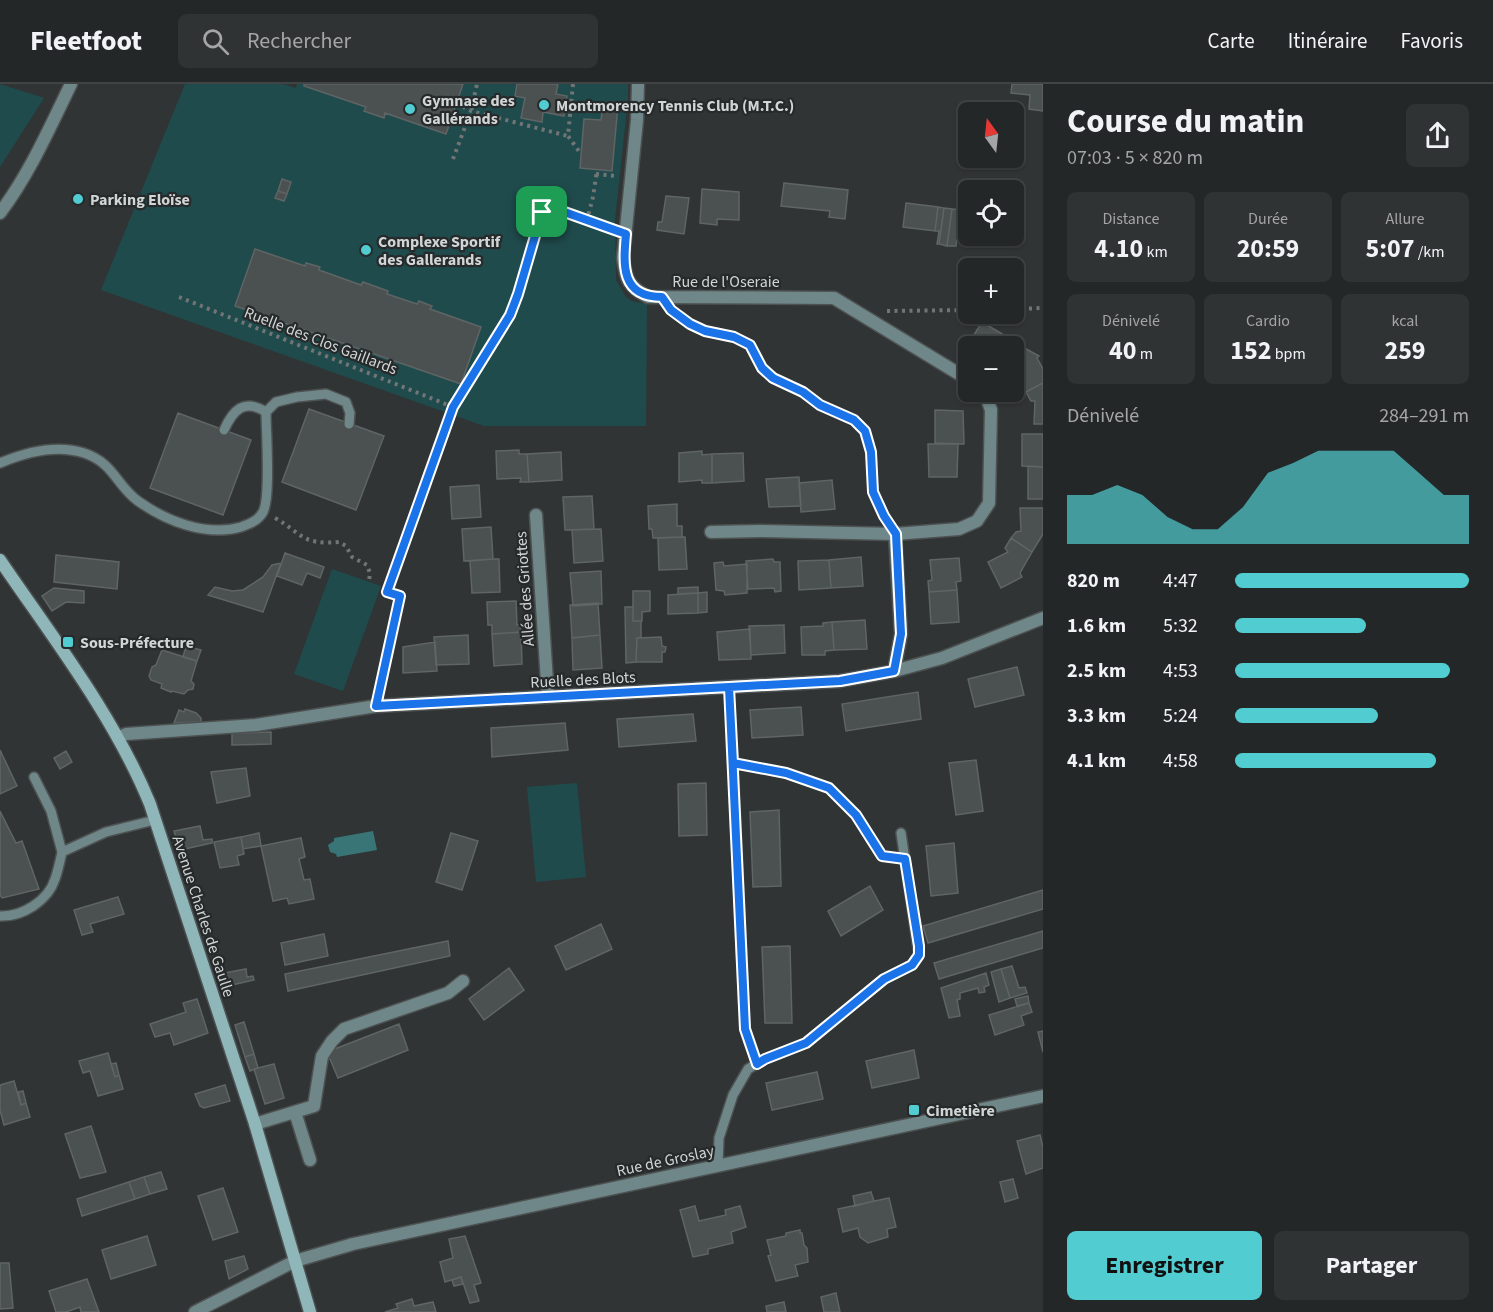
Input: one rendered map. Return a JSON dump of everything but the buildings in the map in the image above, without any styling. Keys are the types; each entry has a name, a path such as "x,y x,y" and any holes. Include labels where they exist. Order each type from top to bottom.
{"main road":[{"name":"Avenue Charles de Gaulle","path":"0,560 66,657 118,738 138,774 255,1125 310,1312"}],"street":[{"path":"0,213 19,188 33,163 71,84"},
{"name":"Rue de l'Oseraie","path":"638,84 637,120 623,258 626,275 633,289 648,297 834,298 958,373"},
{"path":"711,532 896,534 959,529 976,521 989,503 991,410 989,402"},
{"name":"Allée des Griottes","path":"536,515 548,698"},
{"path":"894,671 901,634 896,534"},
{"name":"Ruelle des Blots","path":"118,738 126,734 256,725 376,706 840,681 894,671 942,658 1043,618"},
{"path":"255,1125 314,1106 322,1056 344,1029 448,993 463,981"},
{"name":"Rue de Groslay","path":"195,1312 295,1261 353,1244 1043,1096"},
{"path":"295,1112 310,1160"}],"lane":[{"path":"0,462 39,450 67,448 87,454 107,465 136,500 197,529 228,531 252,524 263,512 267,486 266,412 276,402 326,394 346,402 350,413 349,424"},
{"path":"224,430 232,412 245,406 257,406 266,412"},
{"path":"733,763 745,1029 757,1064"},
{"path":"0,916 13,917 35,906 55,882 62,852 51,811 34,777"},
{"path":"62,852 106,832 155,820"},
{"path":"718,1166 719,1138 733,1095 748,1069 765,1059 806,1043 884,979 912,965 919,955 901,833"}],"path":[{"path":"453,159 471,111 477,84"},
{"path":"568,136 573,84"},
{"path":"456,103 471,111 568,136 581,154"},
{"path":"587,220 597,170"},
{"path":"376,706 400,596 387,592 453,407 510,315 542,212 556,209 626,234"},
{"name":"Ruelle des Clos Gaillards","path":"179,297 453,407"},
{"path":"662,297 671,310 690,324 705,331 734,337 750,345 762,368 773,378 803,392 820,405 854,420 865,431 869,440 873,492 884,516 896,534"},
{"path":"1024,309 1043,308"},
{"path":"856,312 958,309"},
{"path":"263,512 278,519 306,540 324,543 339,542 346,546 352,557 367,565 370,573 369,582"},
{"path":"729,687 733,763 786,773 829,788 856,815 882,856 905,859"}],"shaded area":[{"path":"0,84 44,98 0,167"},
{"name":"Complexe Sportif des Gallerands","path":"185,84 283,84 296,88 297,84 628,84 615,220 616,280 626,297 632,301 647,304 646,426 484,426 101,290"},
{"path":"332,569 381,586 343,691 294,674"},
{"path":"577,783 586,877 536,882 527,787"},
{"path":"373,831 377,850 337,857 336,854 330,852 328,845 334,841 334,838"}],"place":[{"name":"Montmorency Tennis Club (M.T.C.)","path":"544,105"},
{"name":"Gymnase des Gallérands","path":"410,109"},
{"name":"Parking Eloïse","path":"78,199"},
{"name":"Complexe Sportif des Gallerands","path":"366,250"},
{"name":"Sous-Préfecture","path":"68,642"},
{"name":"Cimetière","path":"914,1110"}],"route":[{"path":"542,212 510,315 453,407 387,592 400,596 376,706 729,687 733,763 786,773 829,788 856,815 882,856 905,859 919,946 919,955 912,965 884,979 806,1043 757,1064 745,1029 729,687 840,681 894,671 901,634 896,534 884,516 873,492 869,440 865,431 854,420 820,405 795,387 773,378 762,368 750,345 734,337 705,331 690,324 671,310 662,297 648,297 633,289 626,275 623,258 626,234 556,209 542,212"}]}
